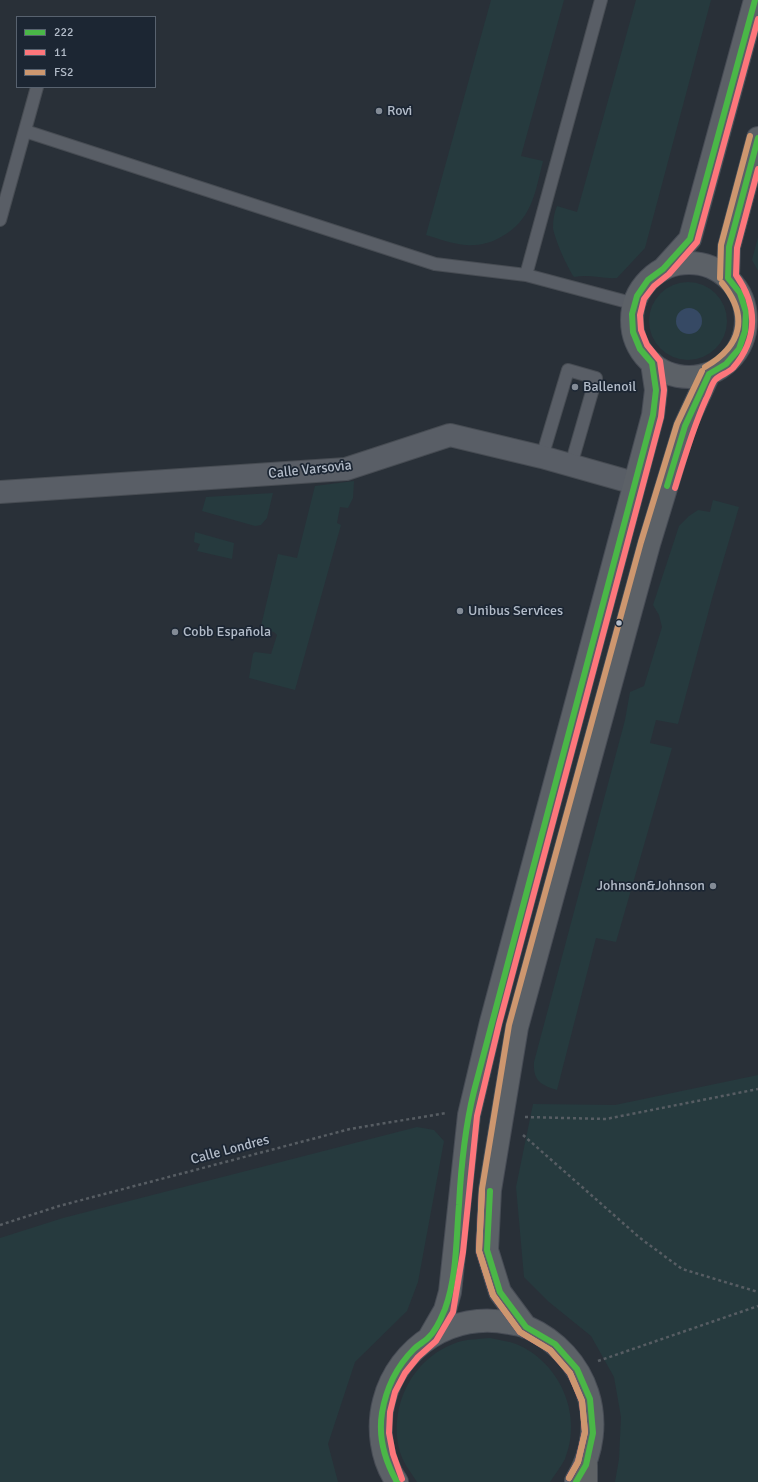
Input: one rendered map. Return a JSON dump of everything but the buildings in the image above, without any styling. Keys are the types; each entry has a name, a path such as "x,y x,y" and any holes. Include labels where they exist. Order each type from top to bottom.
{"main road":[{"path":"663,269 679,264 697,263 714,268 728,278 740,293 746,312 746,331 738,349 726,364 709,374 694,377 679,376 664,372 652,363 640,349 633,332 632,314 638,296 648,280 663,269 690,239 755,0"},
{"path":"728,278 729,247 758,138"},
{"path":"430,1336 445,1310 450,1292 469,1115 493,1014 653,415 656,390 652,363"},
{"path":"526,1327 500,1292 487,1250 490,1190 501,1116 517,1027 649,544 685,426 709,374"},
{"path":"395,1480 385,1456 381,1434 383,1403 387,1389 398,1368 412,1350 430,1336 460,1323 493,1320 526,1327 555,1344 577,1369 590,1400 593,1433 583,1476"}],"street":[{"name":"Calle Varsovia","path":"0,492 346,469 450,435 542,457 634,483"}],"lane":[{"path":"526,275 601,0"},
{"path":"0,220 37,88"},
{"path":"25,131 434,264 526,275 635,304"},
{"path":"542,457 568,370 596,378 571,465"}],"path":[{"path":"501,1116 606,1119 758,1089"},
{"name":"Calle Londres","path":"0,1225 59,1206 350,1129 447,1112 469,1115"},
{"path":"501,1116 640,1238 682,1269 758,1292"},
{"path":"577,1369 758,1306"}],"green space":[{"path":"491,0 564,0 521,156 543,161 531,205 520,222 501,237 484,244 466,245 426,235"},
{"path":"636,0 711,0 645,248 617,278 585,276 574,277 568,267 554,233 554,214 557,206 577,212"},
{"path":"758,237 758,271 752,260"},
{"path":"688,282 703,285 710,289 720,299 724,306 727,321 724,336 720,343 710,353 703,357 688,360 673,357 666,353 656,343 652,336 649,321 652,306 656,299 666,289 673,285"},
{"path":"354,481 353,498 348,508 340,507 337,523 341,525 295,690 249,678 253,654 255,652 271,654 277,635 274,632 264,630 261,626 278,554 297,558 315,486"},
{"path":"273,493 267,518 261,525 255,526 202,511 206,497"},
{"path":"713,500 739,507 713,595 678,724 656,720 650,743 672,748 616,942 596,938 557,1090 542,1084 539,1081 535,1074 534,1062 625,720 630,692 644,686 662,627 659,615 653,605 679,526 689,516 698,510 710,512"},
{"path":"195,532 234,543 232,559 197,551 200,544 194,542"},
{"path":"758,1075 758,1482 615,1482 619,1459 621,1417 614,1377 591,1336 549,1302 524,1277 516,1187 533,1104 615,1105"},
{"path":"417,1127 434,1130 444,1141 418,1282 407,1311 355,1362 328,1444 338,1482 0,1482 0,1238 63,1218"},
{"path":"490,1338 516,1344 531,1352 545,1363 556,1377 564,1392 569,1408 571,1425 570,1442 562,1465 550,1482 417,1482 402,1458 397,1437 397,1419 401,1402 408,1385 417,1370 430,1358 445,1348 462,1341"}],"water":[{"path":"689,308 698,312 702,321 698,330 689,334 680,330 676,321 680,312"}],"transit line":[{"name":"222","path":"397,1482 386,1458 382,1440 381,1422 386,1395 393,1378 402,1363 414,1349 431,1335 438,1325 449,1296 454,1271 464,1147 474,1091 653,415 656,390 652,363 640,349 633,332 632,314 637,296 648,280 663,269 690,239 755,0"},
{"name":"11","path":"402,1479 393,1454 389,1433 390,1412 395,1392 405,1373 418,1357 436,1341 453,1312 463,1252 477,1116 499,1024 661,417 664,390 660,361 647,345 641,330 640,315 644,299 654,286 669,274 697,242 758,19"},
{"name":"FS2","path":"720,278 721,245 750,136"},
{"name":"222","path":"667,486 685,426 709,374 726,364 739,349 745,331 746,312 740,293 728,278 729,247 758,138"},
{"name":"11","path":"675,488 685,454 712,384 717,378 733,368 747,346 751,334 751,310 743,287 736,275 737,248 758,169"},
{"name":"FS2","path":"705,367 727,350 734,340 738,330 736,307 731,295 722,283"},
{"name":"FS2","path":"569,1478 578,1462 585,1432 582,1401 570,1373 550,1350 520,1332 493,1295 479,1251 482,1189 509,1025 641,542 677,424 702,371"},
{"name":"11","path":"482,1191 479,1251 493,1295 520,1332 550,1350 570,1373 582,1401 585,1432 578,1462 569,1478"},
{"name":"222","path":"490,1191 487,1250 500,1292 526,1327 555,1344 577,1369 590,1399 593,1433 586,1465 576,1482"}],"place":[{"name":"Rovi","path":"379,111"},
{"name":"Ballenoil","path":"575,387"},
{"name":"Unibus Services","path":"460,611"},
{"name":"Cobb Española","path":"175,632"},
{"name":"Johnson&Johnson","path":"713,886"}]}
